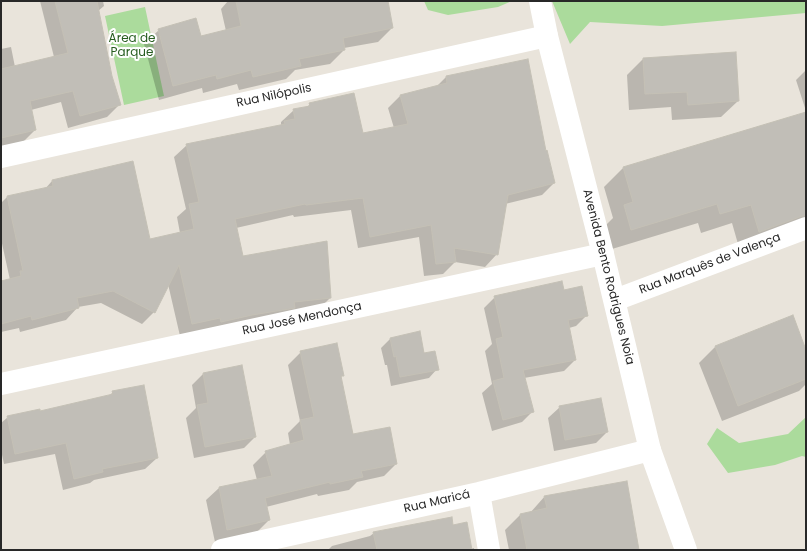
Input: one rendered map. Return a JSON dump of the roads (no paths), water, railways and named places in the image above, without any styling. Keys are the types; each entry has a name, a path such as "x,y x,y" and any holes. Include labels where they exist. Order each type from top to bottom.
{"street":[{"name":"Avenida Bento Rodrigues Noia","path":"540,1 547,36 603,254 650,450 686,550"},
{"name":"Rua Nilópolis","path":"1,157 547,36"},
{"name":"Rua Marquês de Valença","path":"614,300 806,228"},
{"name":"Rua José Mendonça","path":"1,384 603,254"},
{"name":"Rua Maricá","path":"222,550 479,493 650,450"},
{"path":"479,493 489,550"}],"park label":[{"name":"Área de Parque","path":"132,46"}]}
